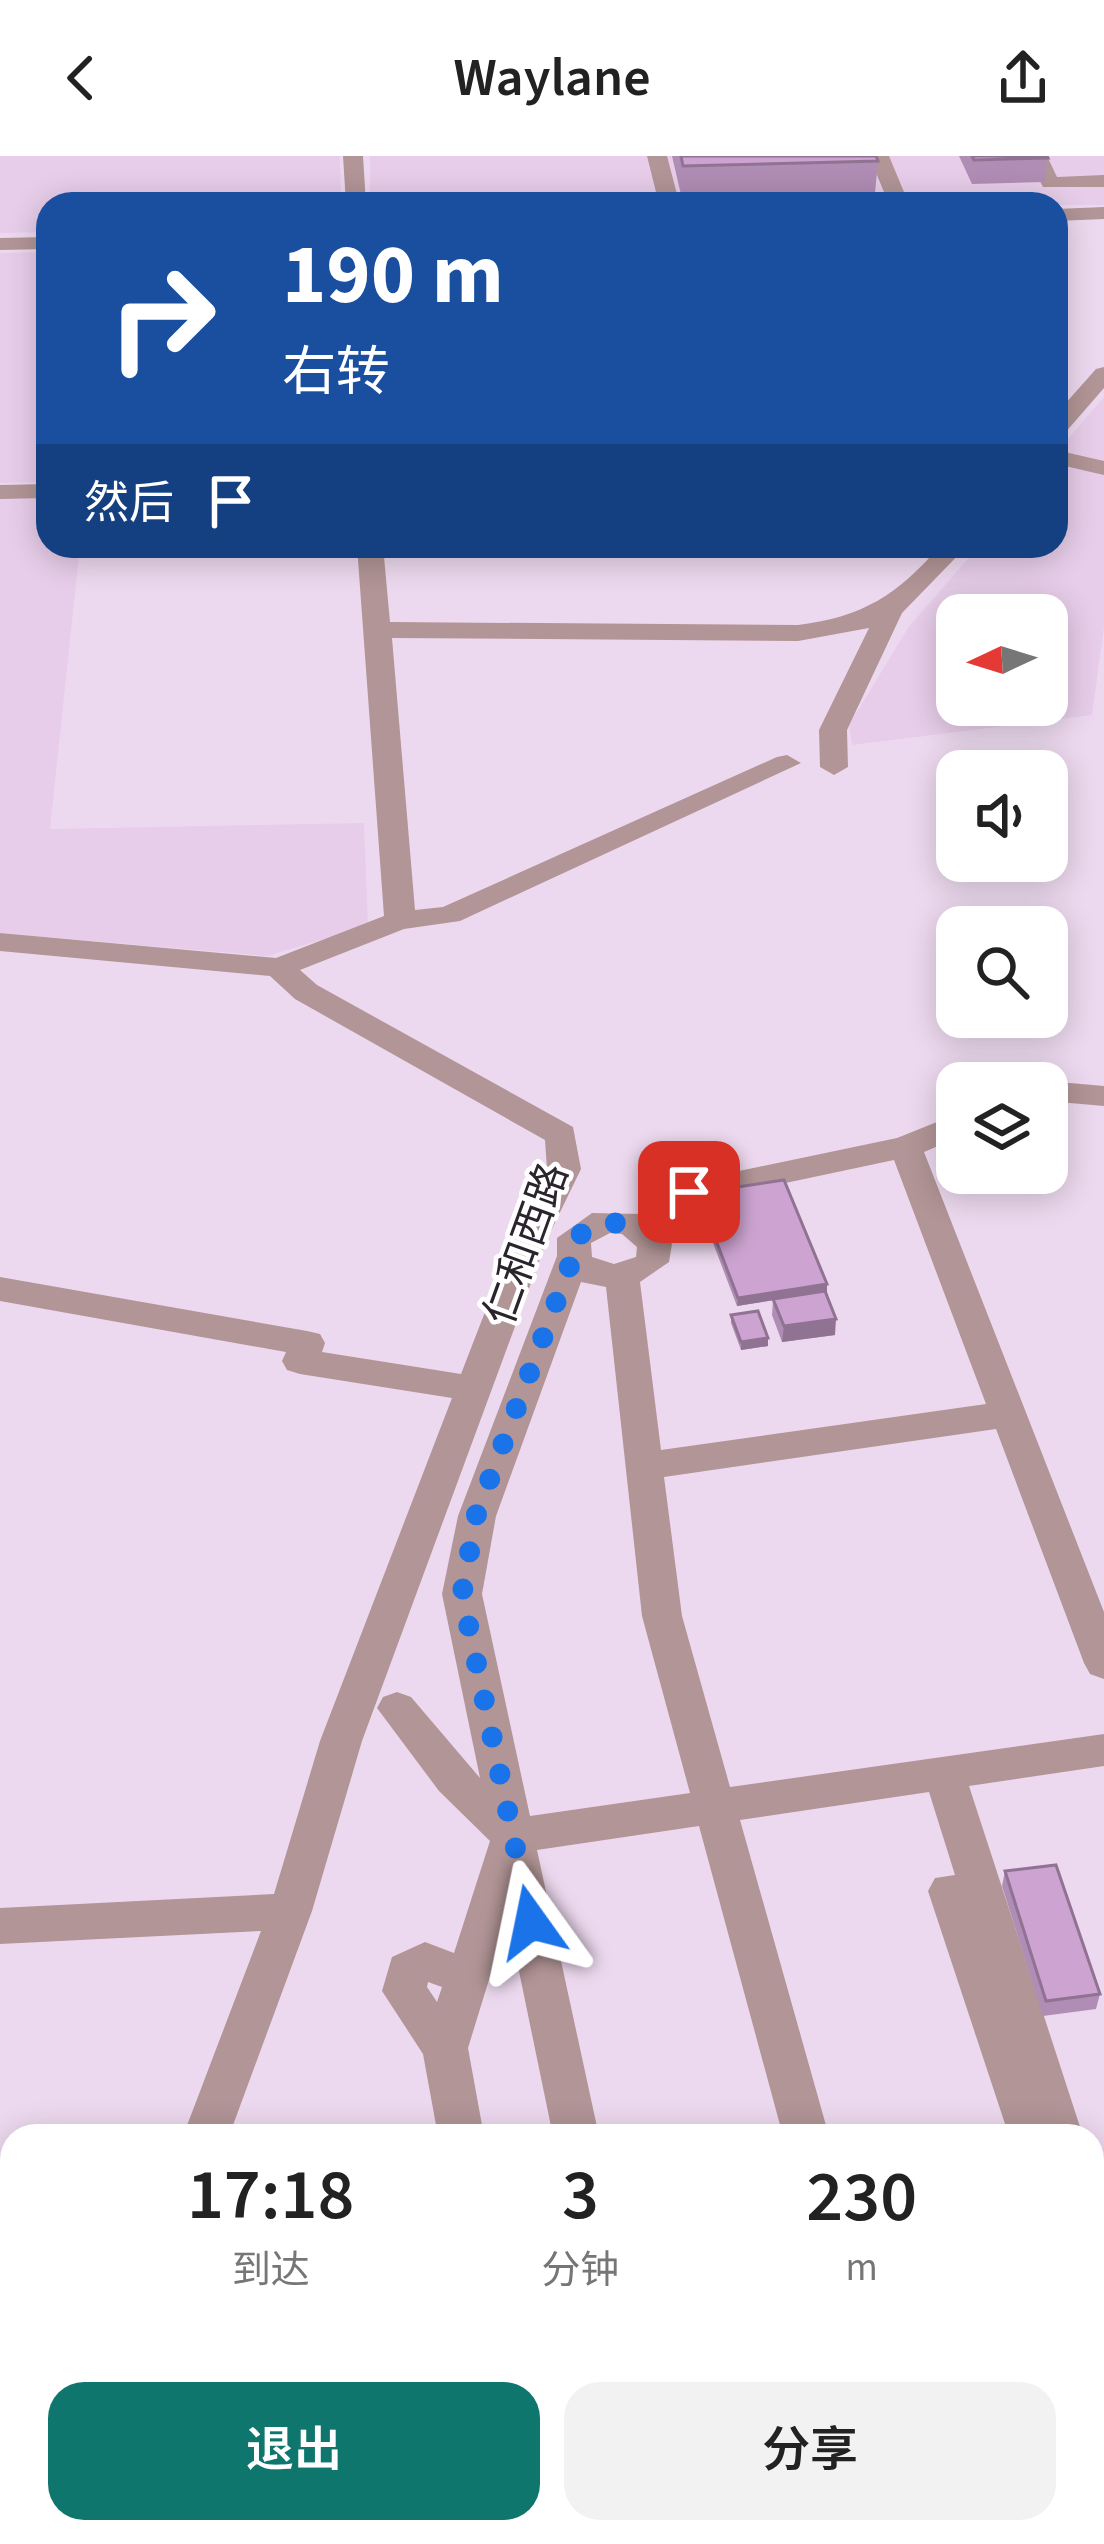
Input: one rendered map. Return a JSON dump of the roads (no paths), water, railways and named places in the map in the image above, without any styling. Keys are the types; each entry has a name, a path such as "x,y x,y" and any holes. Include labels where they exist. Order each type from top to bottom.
{"street":[{"path":"353,156 355,192"},
{"path":"657,156 667,192"},
{"path":"879,156 893,192"},
{"path":"1037,156 1050,183 1104,181"},
{"path":"1068,214 1104,213"},
{"path":"0,244 36,243"},
{"path":"1068,415 1104,374"},
{"path":"1068,460 1104,468"},
{"path":"0,492 36,490"},
{"path":"371,558 402,902 398,921"},
{"path":"833,767 833,730 889,613 942,558"},
{"path":"376,630 798,633 857,627 889,613"},
{"path":"0,942 279,968 398,921 449,915 787,763"},
{"name":"仁和西路","path":"210,2124 290,1911 341,1741 531,1237 564,1169 561,1135 306,992 279,968"},
{"path":"1068,1093 1104,1096"},
{"path":"643,1228 689,1192 906,1147 936,1133"},
{"path":"906,1147 1104,1663"},
{"path":"573,1257 586,1271 622,1277 652,1262 655,1244 643,1228 618,1221 591,1225 574,1238 573,1257 476,1516 462,1594 573,2124"},
{"path":"622,1277 662,1616 803,2124"},
{"path":"0,1289 307,1343 300,1361 476,1388"},
{"path":"644,1466 1008,1414"},
{"path":"397,1708 454,1779 513,1836"},
{"path":"513,1836 1104,1750"},
{"path":"944,1773 1056,2124"},
{"path":"445,2048 513,1836"},
{"path":"950,1891 1028,2124"},
{"path":"0,1926 290,1911"},
{"path":"459,2124 445,2048 404,1991 407,1970 425,1961 467,1978"}]}
